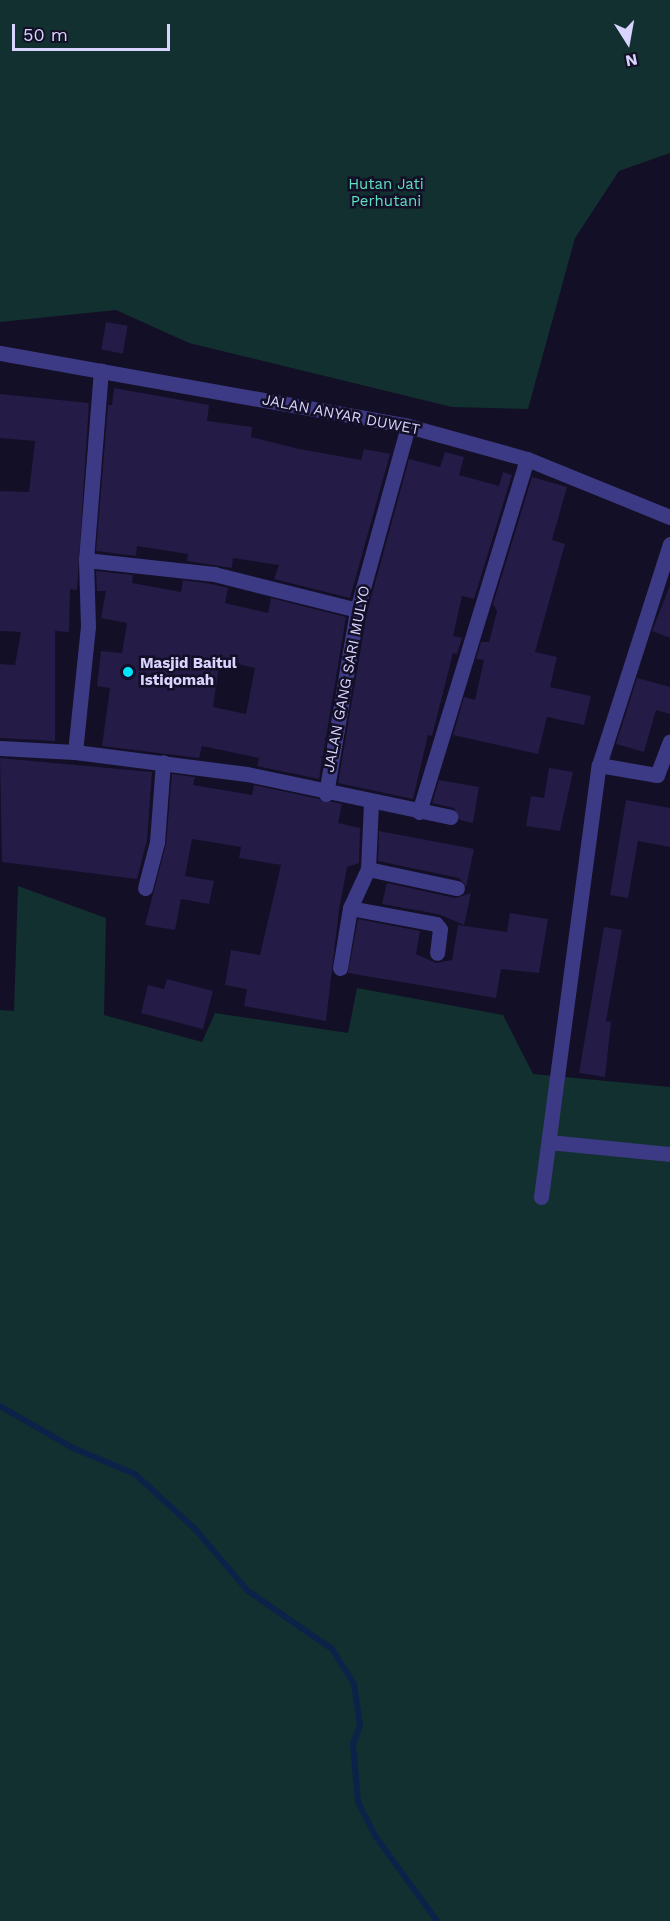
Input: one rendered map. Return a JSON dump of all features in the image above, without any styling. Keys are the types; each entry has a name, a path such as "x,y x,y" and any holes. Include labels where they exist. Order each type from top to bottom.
{"street":[{"name":"JALAN ANYAR DUWET","path":"0,353 408,426 527,459 670,517"},
{"path":"75,752 88,627 86,560 101,371"},
{"name":"JALAN GANG SARI MULYO","path":"326,794 357,610 408,426"},
{"path":"419,812 527,459"},
{"path":"541,1197 599,765 670,544"},
{"path":"86,560 214,574 357,610"},
{"path":"599,765 664,776 670,741"},
{"path":"0,748 75,752 248,774 326,794 451,817"},
{"path":"145,888 157,842 163,762"},
{"path":"340,968 350,908 368,869 371,803"},
{"path":"368,869 457,888"},
{"path":"350,908 436,924 440,929 437,953"},
{"path":"549,1142 670,1154"}],"green space":[{"name":"Hutan Jati Perhutani","path":"0,0 670,0 670,153 619,171 575,238 528,409 452,407 189,343 116,310 0,322"},
{"path":"18,886 106,918 104,1015 202,1042 215,1013 348,1033 357,988 503,1015 533,1074 670,1087 670,1921 0,1921 0,1010 14,1011"}],"building":[{"path":"106,322 128,326 123,353 101,350"},
{"path":"114,388 209,405 207,421 252,427 251,437 299,449 361,460 364,449 390,454 350,598 274,579 279,565 233,558 232,568 187,561 188,554 137,546 136,556 96,551 108,405 112,405"},
{"path":"0,394 89,403 77,590 70,589 69,632 55,631 55,741 0,738 0,664 15,665 21,632 0,631 0,491 29,492 35,441 0,438"},
{"path":"445,452 464,457 459,475 499,486 503,472 512,475 474,599 462,596 453,636 462,638 457,654 453,653 432,736 428,735 413,799 338,783 367,612 409,459 440,467"},
{"path":"532,477 567,487 552,540 565,544 535,652 557,657 550,687 591,696 584,725 547,717 538,754 453,735 464,697 475,700 484,660 476,659 481,642 489,642 497,611 493,604"},
{"path":"96,571 133,575 132,583 181,592 183,580 212,584 228,588 225,603 268,613 271,598 346,617 319,779 257,766 259,758 202,746 199,758 102,746 110,688 97,686 101,651 122,653 127,623 101,618 106,591 97,591","holes":["220,660 255,668 246,714 213,707"]},
{"path":"670,585 670,638 652,631"},
{"path":"637,678 670,687 670,714 656,710 644,752 616,744"},
{"path":"0,758 152,772 147,840 137,879 2,862"},
{"path":"549,768 573,772 560,831 526,826 531,796 544,798"},
{"path":"172,774 195,777 193,785 252,795 254,785 342,804 338,823 360,828 359,863 347,867 339,910 326,1021 244,1006 247,989 225,985 231,950 260,955 281,865 239,858 241,847 192,839 185,876 214,881 209,904 181,899 175,930 145,925 166,844"},
{"path":"439,780 479,787 473,823 460,820 454,808 432,803"},
{"path":"626,800 670,808 670,847 638,841 628,898 610,895"},
{"path":"379,831 474,849 466,887 459,878 378,861"},
{"path":"387,883 455,898 471,893 464,925 438,914 382,904"},
{"path":"510,913 548,919 539,973 501,969 496,998 348,973 358,919 420,931 416,954 436,963 452,960 458,925 507,932"},
{"path":"604,927 622,930 606,1021 611,1022 605,1077 579,1073"},
{"path":"167,979 213,991 203,1029 141,1013 148,985 164,989"}],"waterway":[{"path":"0,1406 73,1448 135,1474 195,1529 248,1591 332,1649 354,1684 360,1725 353,1744 358,1802 376,1837 437,1921"}],"place":[{"name":"Masjid Baitul Istiqomah","path":"128,672"}]}
